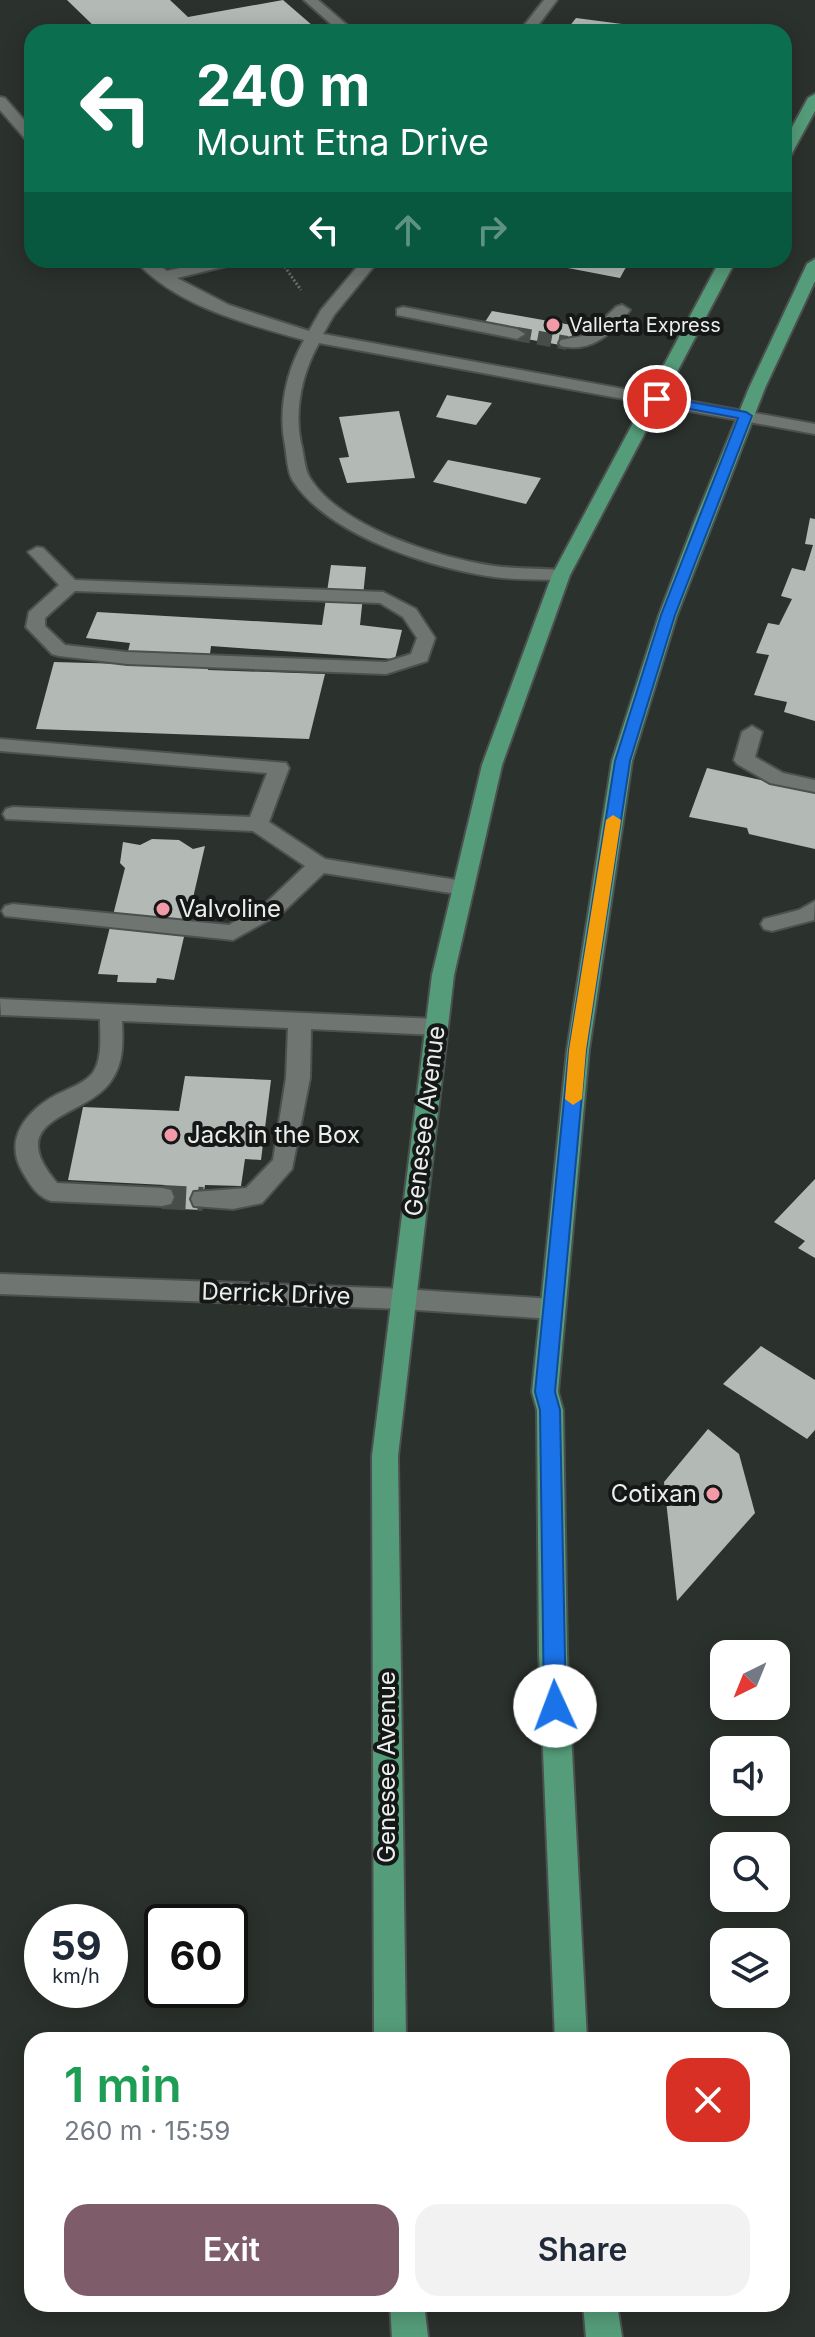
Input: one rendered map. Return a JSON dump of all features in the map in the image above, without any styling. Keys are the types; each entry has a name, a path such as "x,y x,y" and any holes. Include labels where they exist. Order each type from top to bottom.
{"main road":[{"path":"792,132 815,98"},
{"path":"571,2032 553,1654 550,1410 545,1392 578,1050 622,761 668,615 746,416 815,264"},
{"name":"Genesee Avenue","path":"390,2032 385,1456 443,975 492,765 561,575 724,268"},
{"path":"408,2312 410,2337"},
{"path":"601,2312 604,2337"}],"street":[{"path":"310,0 338,24"},
{"path":"532,24 551,0"},
{"path":"0,101 24,129"},
{"path":"14,117 24,115"},
{"path":"152,268 162,277 233,315 313,337 815,429"},
{"path":"162,277 200,268"},
{"path":"364,268 327,313 301,360 288,419 300,478 331,512 404,547 493,571 561,575"},
{"path":"567,343 580,344 601,336 622,310"},
{"path":"403,312 517,334"},
{"path":"37,552 70,585 383,598 405,607 416,617 426,638 420,657 386,668 127,658 59,650 35,627 36,616 70,585"},
{"path":"752,732 744,760 777,778 815,786"},
{"path":"0,745 279,768 258,824"},
{"path":"13,814 258,824 319,865 463,888"},
{"path":"13,911 233,933 275,907 319,865"},
{"path":"772,924 806,915 815,908"},
{"path":"1,1007 436,1027"},
{"path":"111,1012 110,1056 99,1082 33,1124 24,1141 26,1156 36,1177 51,1192 162,1197"},
{"path":"203,1199 233,1200 253,1196 284,1163 298,1078 300,1021"},
{"name":"Derrick Drive","path":"0,1284 403,1299 552,1309"}],"path":[{"path":"286,268 301,290 294,295"}],"building":[{"path":"67,0 170,0 188,17 283,0 311,24 92,24"},
{"path":"576,18 622,24 571,24"},
{"path":"568,268 626,268 620,278"},
{"path":"492,311 577,326 566,346 515,337 520,328 485,322"},
{"path":"447,395 492,403 476,425 436,417"},
{"path":"399,411 415,478 347,483 339,458 349,457 339,417"},
{"path":"448,460 541,478 526,504 433,482"},
{"path":"810,518 815,519 815,721 784,712 787,702 754,695 769,655 756,653 768,623 779,625 792,599 781,596 792,568 805,571 813,545 805,544"},
{"path":"331,565 366,567 360,625 402,630 395,659 211,646 208,670 325,674 309,739 36,729 54,662 125,664 130,643 86,638 97,612 322,625"},
{"path":"707,768 815,792 815,849 749,834 747,828 689,817"},
{"path":"152,839 179,840 193,849 205,846 174,980 157,978 156,983 117,982 118,975 98,974 125,868 120,863 123,842 140,845"},
{"name":"Jack in the Box","path":"185,1076 271,1080 261,1160 245,1159 241,1186 205,1185 201,1210 161,1208 165,1185 68,1180 83,1107 179,1111"},
{"path":"815,1179 815,1258 798,1248 805,1241 774,1222"},
{"path":"761,1346 815,1380 815,1430 807,1439 723,1384"},
{"path":"708,1429 739,1454 755,1513 677,1601 664,1482"}],"tunnel":[{"path":"517,334 567,343"},
{"path":"162,1197 203,1199"}],"slow traffic":[{"path":"573,1099 613,820"}],"place":[{"name":"Vallerta Express","path":"553,325"},
{"name":"Valvoline","path":"163,909"},
{"name":"Jack in the Box","path":"171,1135"},
{"name":"Cotixan","path":"713,1494"}],"route":[{"path":"555,1706 550,1410 545,1392 578,1050 622,761 668,615 746,416 657,399"}]}
